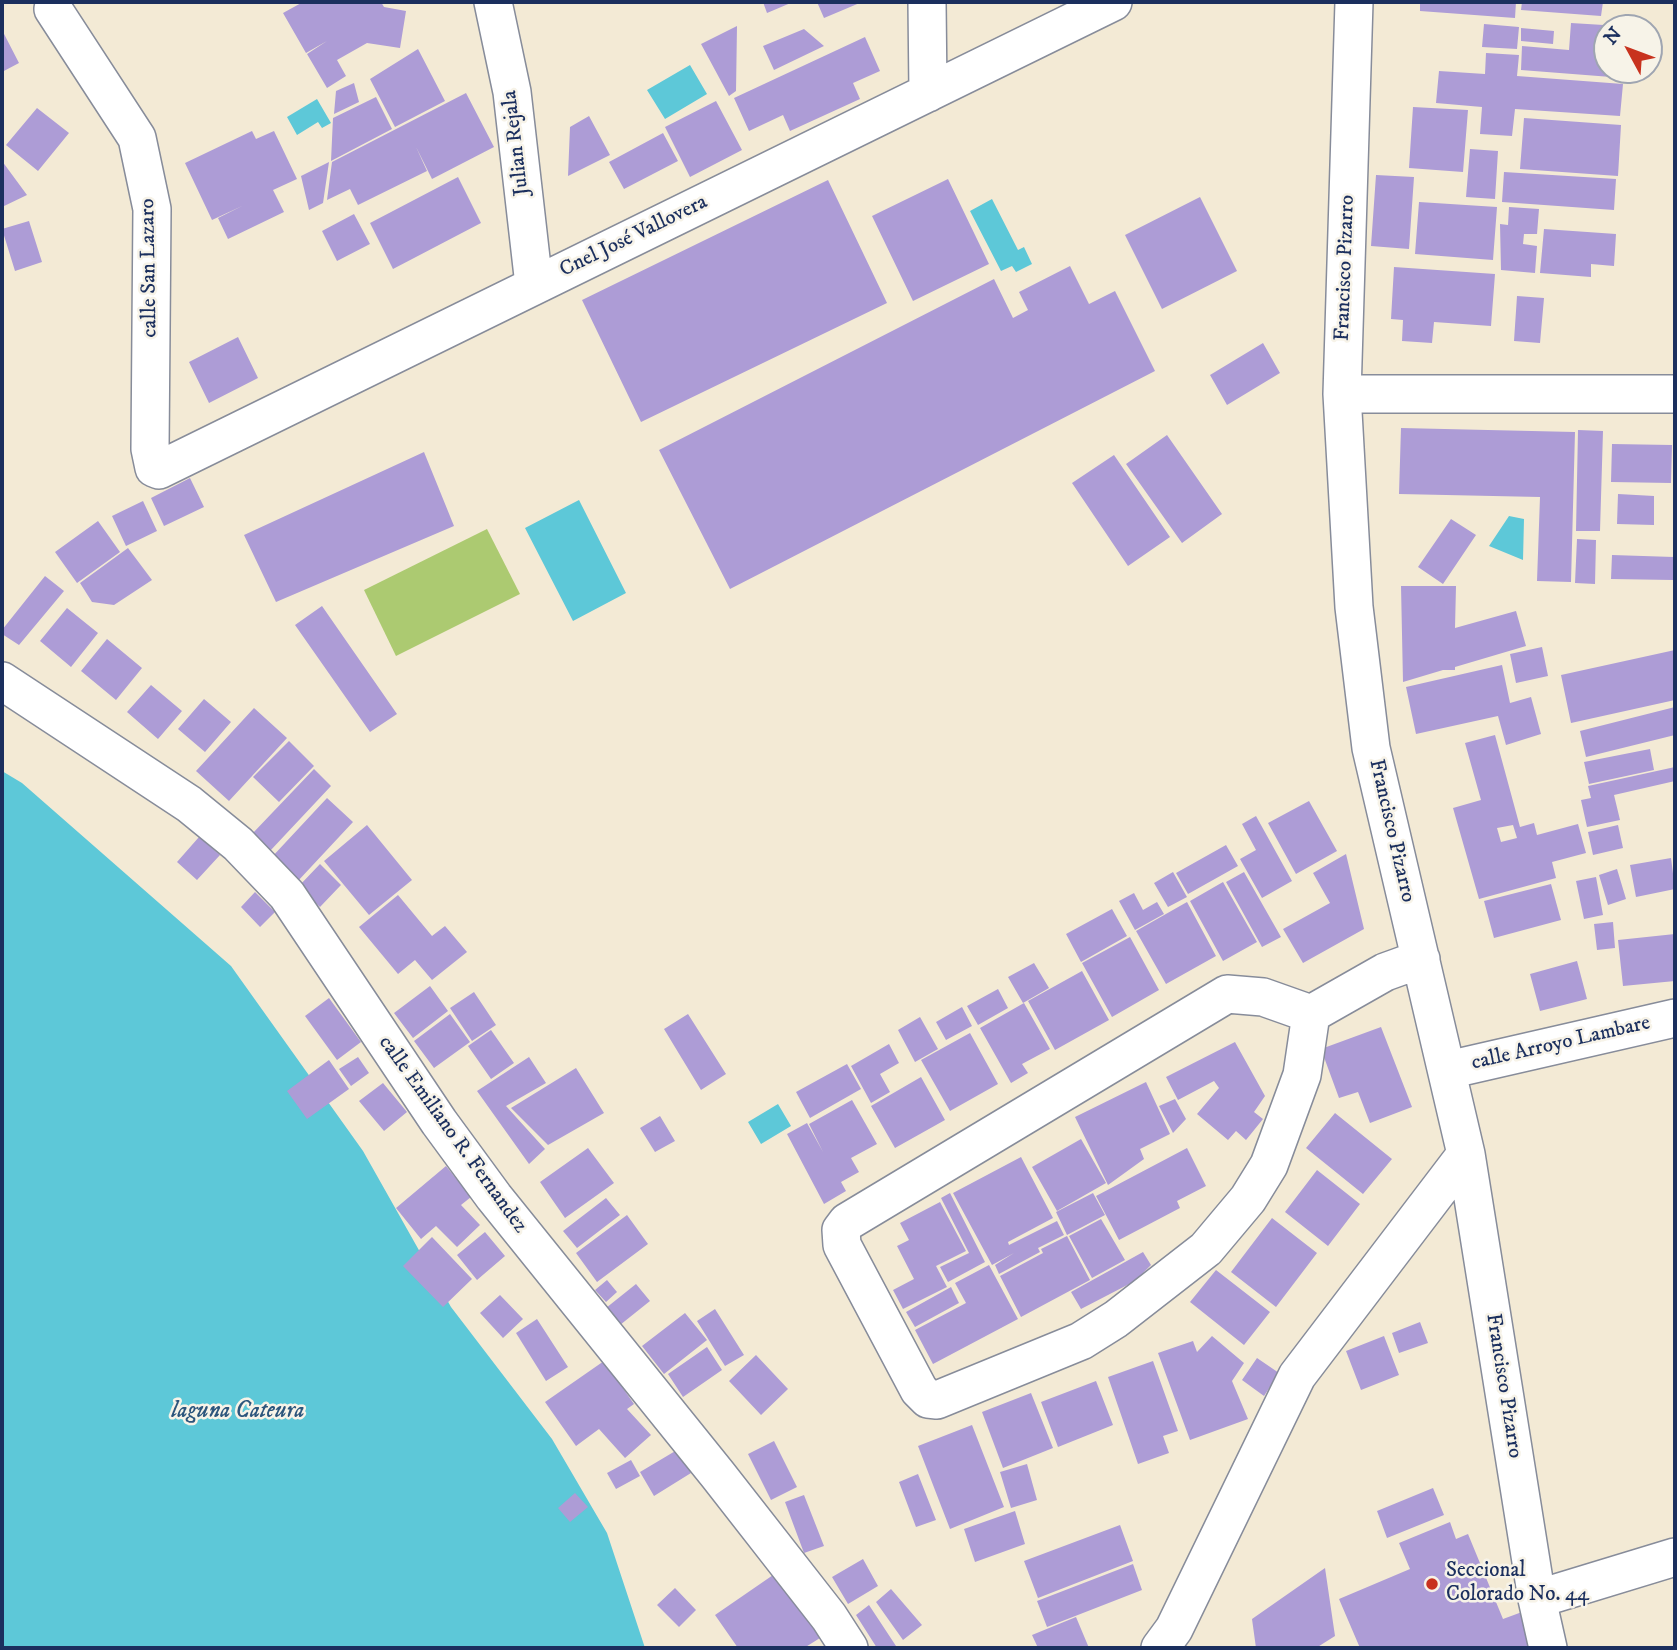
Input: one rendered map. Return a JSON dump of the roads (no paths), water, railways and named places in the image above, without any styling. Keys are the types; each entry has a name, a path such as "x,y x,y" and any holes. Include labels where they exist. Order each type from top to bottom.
{"street":[{"name":"Julian Rejala","path":"494,2 512,92 534,285"},
{"path":"927,2 928,93"},
{"name":"Cnel José Vallovera","path":"154,468 159,470 1113,2"},
{"name":"Francisco Pizarro","path":"1354,2 1342,394 1354,607 1371,748 1466,1154 1536,1599 1548,1648"},
{"name":"calle San Lazaro","path":"54,9 137,138 145,171 152,208 150,449 154,468"},
{"path":"1342,394 1675,394"},
{"name":"calle Emiliano R. Fernandez","path":"2,681 189,804 238,844 287,895 439,1122 494,1197 727,1486 829,1617 849,1648"},
{"path":"1311,1014 1302,1075 1269,1165 1248,1199 1206,1249 1116,1319 1081,1341 937,1400 928,1399 919,1390 842,1245 841,1230 847,1222 1227,994 1263,997 1311,1014 1385,972 1421,959"},
{"name":"calle Arroyo Lambare","path":"1448,1070 1675,1018"},
{"path":"1160,1648 1174,1629 1297,1376 1466,1154"},
{"path":"1536,1599 1675,1557"}],"water":[{"path":"690,65 707,94 665,119 647,90"},
{"path":"317,99 331,123 322,128 318,122 297,135 287,117"},
{"path":"992,199 1018,250 1024,247 1032,264 1016,272 1012,266 1001,271 970,211"},
{"path":"579,500 626,593 573,621 525,528"},
{"path":"1509,516 1524,519 1523,560 1489,546"},
{"name":"laguna Cateura","path":"2,771 22,783 231,966 363,1151 451,1307 552,1439 607,1533 645,1648 2,1648"},
{"path":"778,1104 791,1126 761,1144 748,1122"}],"place":[{"name":"Seccional Colorado No. 44","path":"1432,1584"}]}
